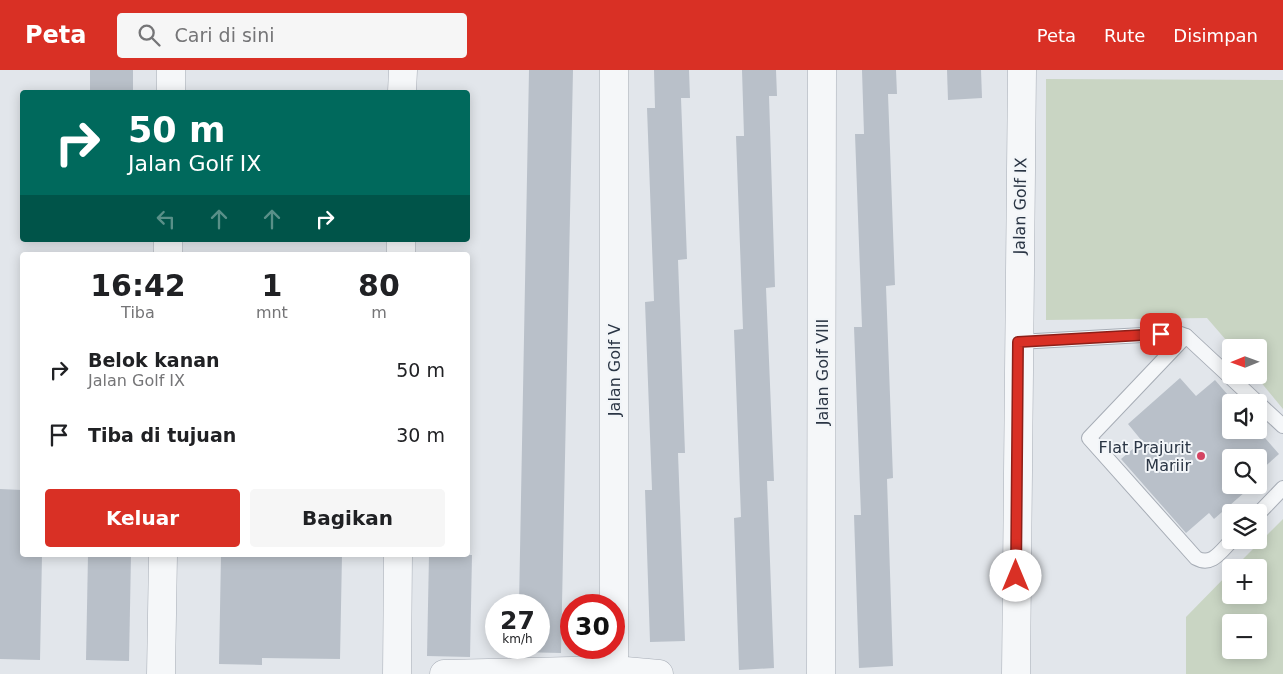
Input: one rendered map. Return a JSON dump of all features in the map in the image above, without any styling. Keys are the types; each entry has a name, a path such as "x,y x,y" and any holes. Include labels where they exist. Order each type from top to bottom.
{"street":[{"path":"171,90 172,70"},
{"path":"402,90 403,70"},
{"name":"Jalan Golf V","path":"614,70 614,670"},
{"name":"Jalan Golf VIII","path":"821,674 822,70"},
{"name":"Jalan Golf IX","path":"1016,674 1022,70"},
{"path":"161,674 163,557"},
{"path":"397,674 398,557"},
{"path":"444,674 614,670 659,674"}],"lane":[{"path":"1018,342 1178,333 1186,336 1248,394"},
{"path":"1186,336 1089,438 1196,558 1202,562 1211,561 1223,549"},
{"path":"1267,411 1283,426"},
{"path":"1267,505 1283,488"}],"green space":[{"path":"1046,79 1283,80 1283,409 1262,384 1268,384 1268,339 1225,339 1207,318 1046,320"},
{"path":"1283,519 1283,674 1186,674 1186,617 1222,580 1222,604 1267,604 1267,559 1243,559 1253,549 1267,549 1267,535"}],"building":[{"path":"90,70 133,70 133,90 90,90"},
{"path":"529,70 573,70 560,653 550,653 550,594 519,594"},
{"path":"654,70 689,70 690,98 681,98 687,259 678,260 685,453 678,453 685,641 650,642 645,490 652,490 645,302 654,301 647,108 655,108"},
{"path":"742,70 776,70 777,96 769,96 775,287 766,288 774,481 767,481 774,668 739,670 734,518 741,517 734,330 743,329 736,136 744,136"},
{"path":"862,70 896,70 897,94 888,94 895,285 886,286 893,478 887,479 893,666 859,668 854,515 861,515 854,327 862,327 855,134 864,134"},
{"path":"947,70 981,70 982,98 948,100"},
{"name":"Flat Prajurit Mariir","path":"1180,378 1196,396 1215,380 1227,394 1222,394 1222,439 1266,439 1279,454 1267,465 1267,449 1222,449 1222,494 1243,494 1231,504 1222,504 1222,512 1214,519 1209,513 1186,533 1121,459 1142,441 1128,424"},
{"path":"0,489 20,490 20,557 42,557 40,660 0,659"},
{"path":"472,555 470,657 427,656 429,557 470,557"},
{"path":"88,557 131,557 129,661 86,660"},
{"path":"221,557 342,557 340,659 262,658 262,665 219,664"}],"place":[{"name":"Flat Prajurit Mariir","path":"1201,456"}],"route":[{"path":"1016,576 1018,342 1161,334"}]}
